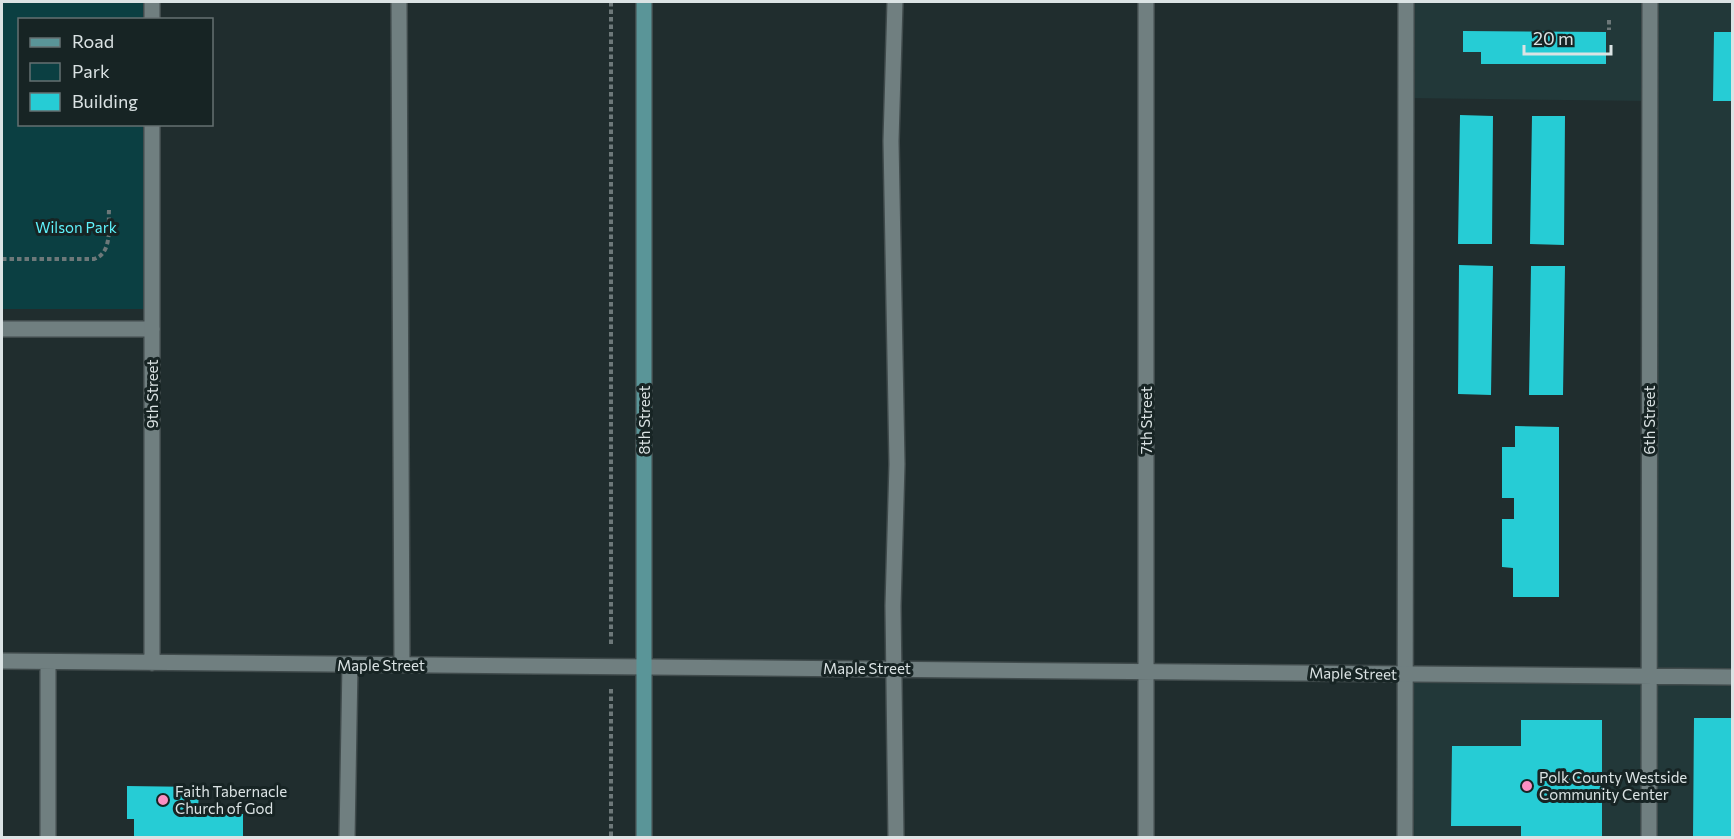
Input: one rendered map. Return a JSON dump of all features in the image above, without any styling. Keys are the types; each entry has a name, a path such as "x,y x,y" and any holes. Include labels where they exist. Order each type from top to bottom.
{"street":[{"path":"152,2 152,18"},
{"path":"399,2 402,665"},
{"name":"8th Street","path":"644,2 644,837"},
{"path":"895,2 891,141 897,464 893,606 896,668 896,837"},
{"name":"7th Street","path":"1146,2 1146,837"},
{"path":"1405,837 1406,2"},
{"name":"6th Street","path":"1649,837 1650,2"},
{"name":"9th Street","path":"152,126 152,663"},
{"path":"2,329 152,329"},
{"name":"Maple Street","path":"2,661 1732,677"},
{"path":"48,662 48,837"},
{"path":"347,837 350,664"}],"path":[{"path":"611,2 611,646"},
{"path":"1609,20 1609,30"},
{"path":"2,259 94,259 101,257 107,246 109,210"},
{"path":"611,688 611,837"}],"shaded area":[{"path":"1406,2 1732,2 1732,837 1405,838 1405,673 1648,676 1649,101 1407,98"}],"green space":[{"name":"Wilson Park","path":"2,2 152,2 152,18 18,18 18,126 152,126 152,309 2,309"}],"building":[{"path":"1463,31 1606,32 1606,64 1481,64 1481,52 1463,52"},
{"path":"1714,32 1732,32 1732,101 1713,101"},
{"path":"1460,115 1493,116 1492,244 1458,244"},
{"path":"1532,116 1565,116 1564,245 1530,244"},
{"path":"1459,265 1493,266 1491,395 1458,394"},
{"path":"1531,266 1565,266 1563,395 1529,395"},
{"path":"1515,426 1559,427 1559,597 1513,597 1513,568 1502,567 1502,519 1514,519 1514,498 1502,498 1502,447 1515,447"},
{"path":"1694,718 1732,718 1732,838 1693,838"},
{"name":"Polk County Westside Community Center","path":"1521,720 1602,720 1602,838 1521,838 1521,826 1451,826 1452,746 1521,746"},
{"name":"Faith Tabernacle Church of God","path":"127,786 199,787 198,813 243,814 243,838 134,838 134,819 127,819"}],"place":[{"name":"Polk County Westside Community Center","path":"1527,786"},
{"name":"Faith Tabernacle Church of God","path":"163,800"}]}
